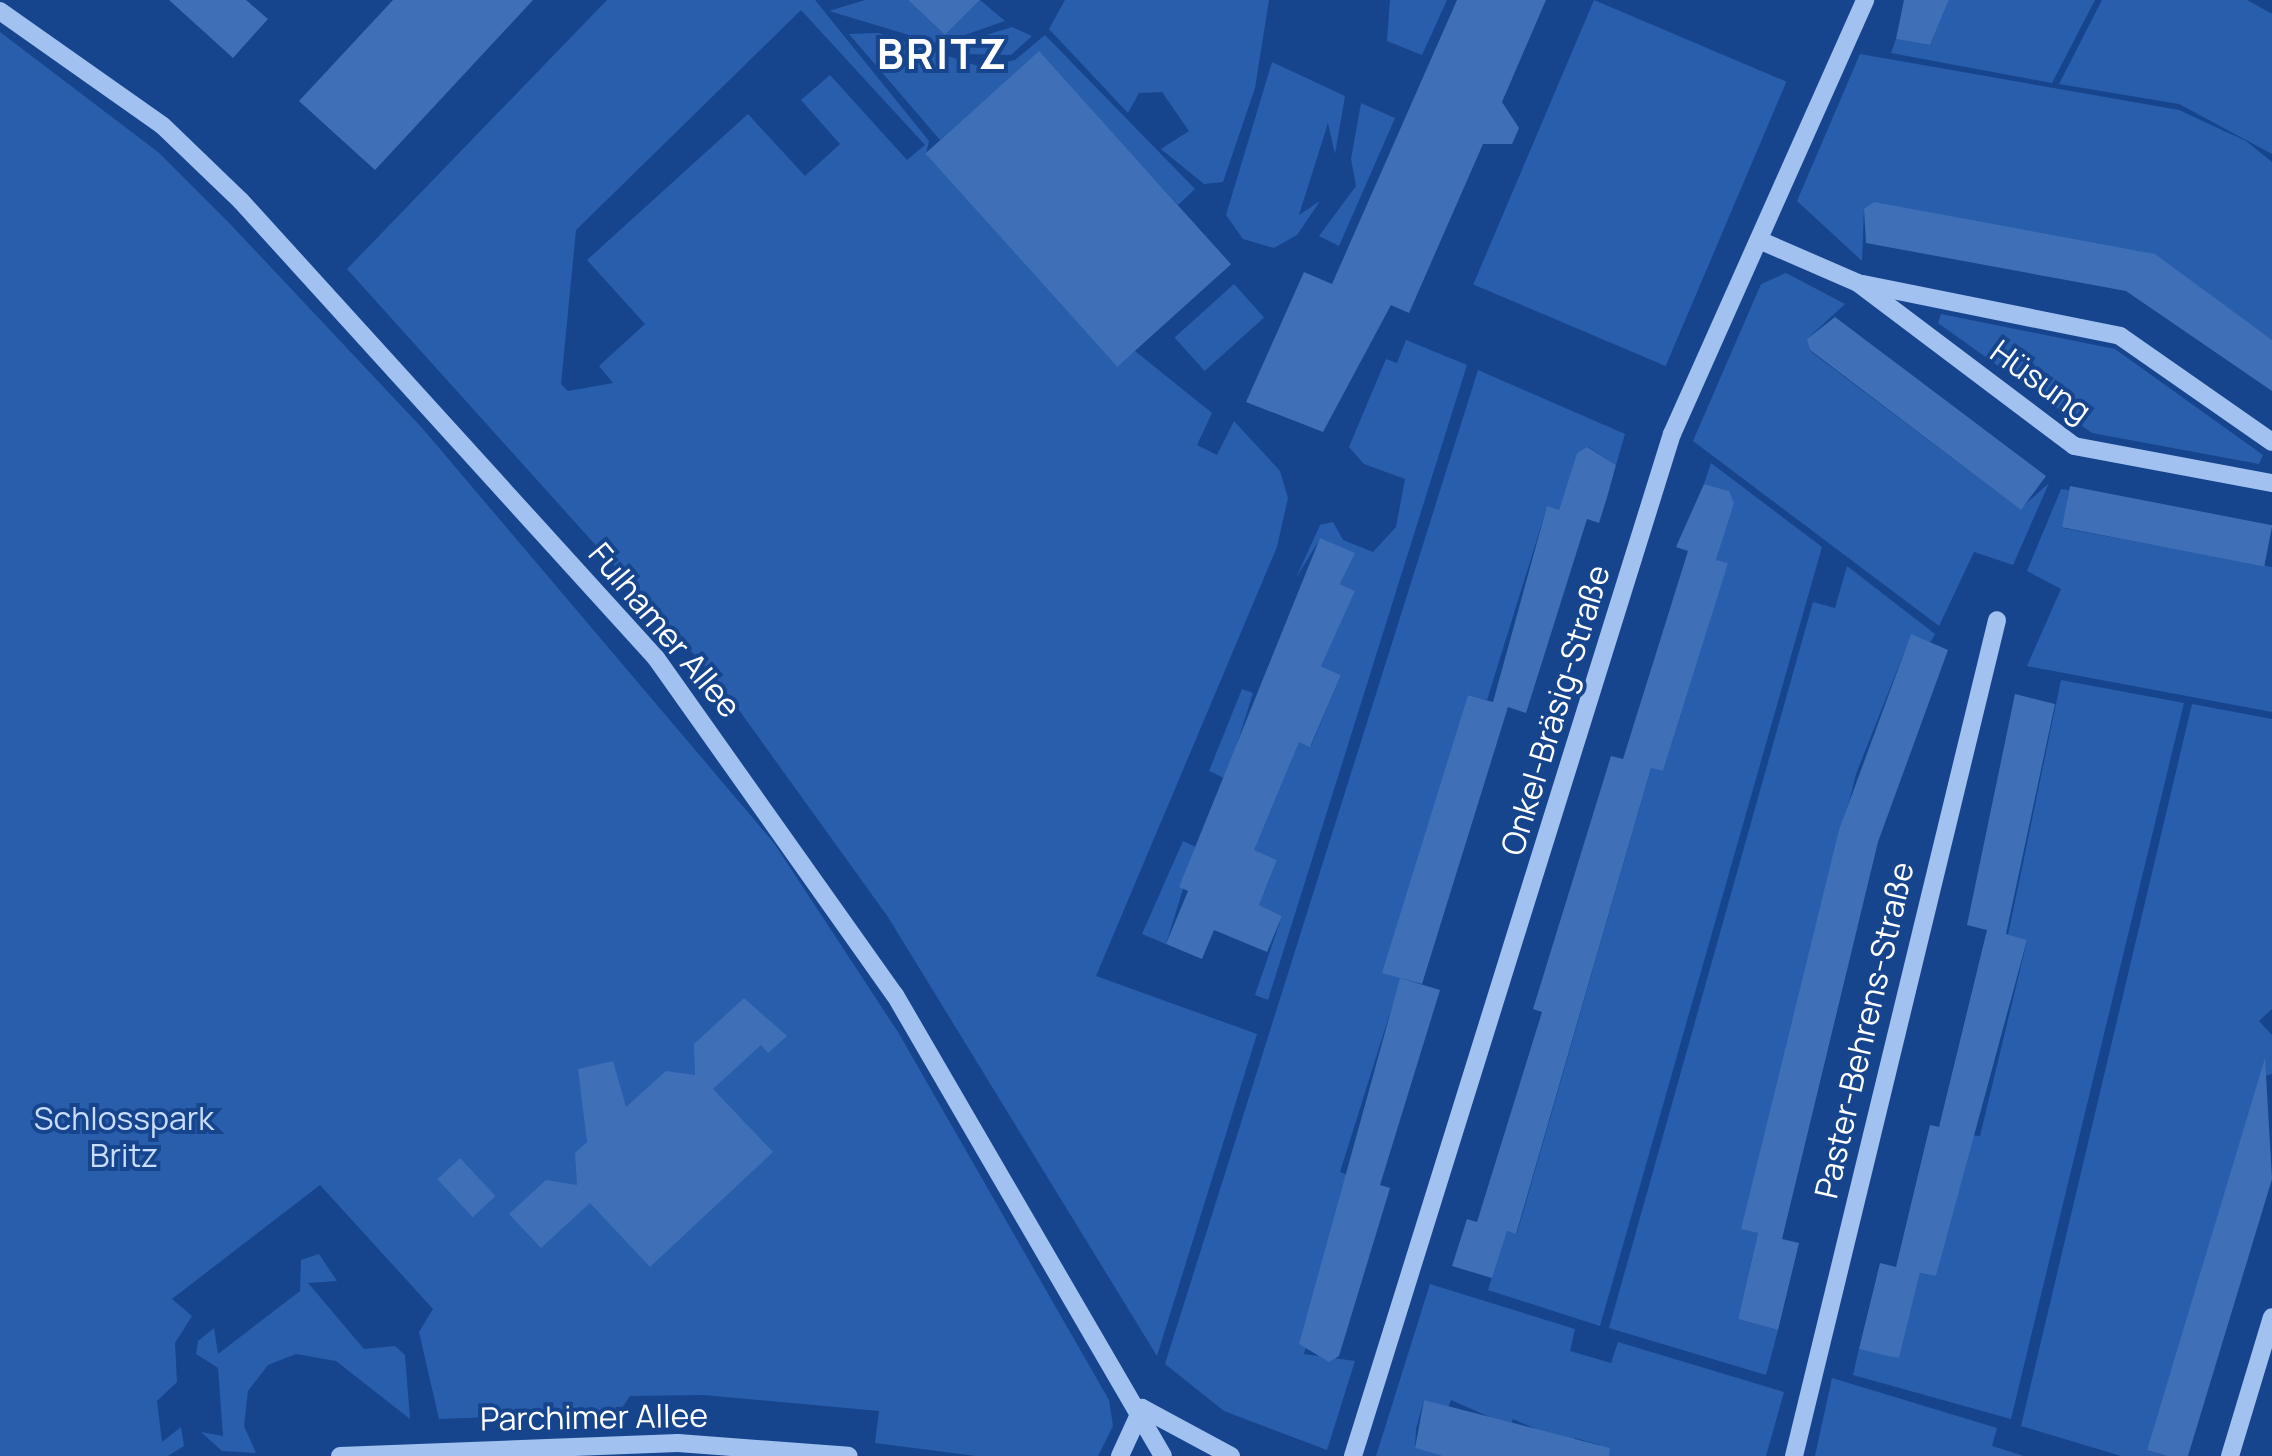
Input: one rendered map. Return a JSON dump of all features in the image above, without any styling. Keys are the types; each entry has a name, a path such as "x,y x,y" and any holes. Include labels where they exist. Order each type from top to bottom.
{"street":[{"name":"Onkel-Bräsig-Straße","path":"1353,1456 1672,434 1865,0"},
{"name":"Fulhamer Allee","path":"0,11 163,126 241,201 656,658 895,995 1142,1408"},
{"name":"Hüsung","path":"1758,240 1858,283 2120,336 2272,442"},
{"name":"Hüsung","path":"1858,283 2074,446 2272,484"},
{"name":"Paster-Behrens-Straße","path":"1794,1456 1997,620"},
{"path":"2230,1456 2272,1317"},
{"path":"1120,1456 1142,1408"},
{"path":"1142,1408 1163,1456"},
{"path":"1142,1408 1231,1456"},
{"name":"Parchimer Allee","path":"340,1456 678,1443 849,1456"}],"green space":[{"path":"607,0 815,0 929,141 926,154 1117,365 1135,351 1212,413 1197,445 1217,455 1234,421 1280,471 1288,498 1277,547 1096,976 1257,1034 1157,1356 888,917 718,681 347,269","holes":["801,10 925,145 907,160 830,75 801,100 840,144 805,176 748,114 587,260 645,324 599,366 613,383 568,391 561,384 576,230"]},
{"path":"865,0 908,0 945,35 980,0 1005,21 939,44 829,11"},
{"path":"1065,0 1269,0 1255,88 1223,182 1204,184 1161,149 1189,131 1162,92 1139,93 1128,113 1049,29"},
{"path":"1390,0 1447,0 1422,55 1387,41"},
{"path":"1594,0 1786,82 1666,366 1473,284"},
{"path":"1949,0 2095,0 2052,83 1891,53 1896,39 1930,45"},
{"path":"2102,0 2247,0 2272,14 2272,154 2179,104 2059,84"},
{"path":"1012,27 1032,36 1011,55 960,54 967,41"},
{"name":"Schlosspark Britz","path":"0,32 158,152 233,227 423,429 774,843 898,1032 1109,1400 1113,1426 1098,1456 976,1456 875,1443 879,1411 703,1395 630,1396 619,1412 439,1419 419,1332 433,1309 320,1185 172,1299 192,1316 175,1343 177,1382 157,1401 162,1442 181,1427 184,1446 168,1456 0,1456"},
{"path":"878,33 981,67 1015,60 1045,35 1195,189 1178,205 1039,52 940,140 849,34"},
{"path":"1860,54 2179,110 2246,141 2272,162 2272,340 2139,251 1864,209 1862,261 1797,201"},
{"path":"1272,62 1345,96 1335,154 1328,123 1299,215 1320,201 1297,235 1274,248 1243,239 1226,215"},
{"path":"1361,103 1395,118 1339,246 1319,236 1356,186 1351,159"},
{"path":"1786,273 1845,304 1808,338 1810,351 2020,509 2049,483 2013,565 1974,552 1939,626 1693,441 1761,284"},
{"path":"1234,284 1264,317 1205,371 1175,338"},
{"path":"1941,314 2115,349 2263,455 2259,464 2092,433 1938,323"},
{"path":"1406,340 1467,365 1268,1000 1255,995 1282,916 1244,899 1264,893 1277,860 1251,849 1296,741 1311,746 1341,675 1319,665 1355,591 1340,584 1354,553 1320,539 1296,578 1320,525 1333,522 1343,540 1373,552 1396,527 1405,479 1364,464 1349,447 1386,359 1397,363"},
{"path":"1478,370 1625,434 1616,465 1588,447 1577,454 1559,510 1547,507 1487,700 1468,695 1401,978 1340,1172 1351,1176 1304,1354 1355,1361 1327,1450 1224,1411 1165,1364"},
{"path":"1711,463 1822,547 1600,1326 1488,1290 1506,1231 1517,1233 1651,768 1663,771 1727,564 1716,560 1733,503 1728,491 1704,484"},
{"path":"2061,489 2069,490 2063,528 2272,567 2272,712 2027,666 2061,589 2027,571"},
{"path":"1847,566 1935,634 1930,643 1911,635 1856,774 1742,1228 1758,1233 1738,1319 1778,1330 1766,1375 1609,1328 1813,602 1835,608"},
{"path":"2061,680 2184,703 2011,1419 1853,1375 1859,1349 1899,1357 1920,1273 1936,1276 1970,1135 1980,1136 2027,941 2008,935"},
{"path":"1242,689 1253,693 1226,779 1209,771"},
{"path":"2192,704 2272,719 2272,1009 2259,1021 2272,1035 2272,1074 2261,1077 2147,1450 2167,1456 2121,1456 2021,1426"},
{"path":"1183,841 1196,847 1166,944 1142,934"},
{"path":"319,1254 337,1281 308,1283 364,1349 395,1346 405,1355 410,1419 336,1361 296,1354 268,1365 248,1391 244,1426 256,1453 222,1451 201,1432 223,1436 218,1368 196,1354 198,1341 214,1328 218,1354 300,1291 301,1260"},
{"path":"1430,1284 1575,1329 1570,1351 1611,1363 1618,1342 1784,1392 1766,1456 1607,1456 1600,1445 1575,1438 1572,1445 1513,1419 1510,1426 1451,1400 1448,1408 1424,1400 1415,1448 1442,1456 1376,1456"},
{"path":"1832,1378 1997,1428 1992,1446 2024,1456 1815,1456"}],"building":[{"path":"169,0 246,0 268,19 233,58"},
{"path":"393,0 533,0 375,170 299,101"},
{"path":"908,0 980,0 945,35"},
{"path":"1457,0 1546,0 1502,102 1519,128 1512,144 1483,144 1409,313 1391,305 1323,432 1246,402 1304,272 1332,284"},
{"path":"1904,0 1949,0 1930,45 1896,39"},
{"path":"1039,51 1231,264 1117,367 925,153"},
{"path":"1874,202 2155,254 2272,340 2272,391 2126,291 1866,243 1864,209"},
{"path":"1835,317 2046,476 2021,510 1810,350 1807,339"},
{"path":"1587,447 1616,465 1608,494 1599,523 1587,519 1526,713 1508,707 1422,984 1382,973 1468,695 1493,702 1547,506 1559,510 1577,453"},
{"path":"1704,484 1729,491 1734,503 1716,560 1728,563 1663,771 1651,768 1516,1234 1507,1231 1492,1278 1452,1266 1467,1219 1477,1222 1542,1012 1533,1009 1611,756 1623,759 1688,551 1676,547"},
{"path":"2070,486 2272,525 2264,567 2062,527"},
{"path":"1320,538 1355,553 1340,584 1355,591 1321,666 1341,675 1310,747 1299,742 1254,850 1277,860 1259,905 1282,916 1267,952 1214,930 1202,959 1166,944 1188,891 1179,887"},
{"path":"1911,634 1948,650 1878,842 1782,1239 1799,1243 1778,1330 1738,1319 1758,1233 1741,1229 1839,830"},
{"path":"2015,694 2055,704 2006,934 2027,940 1936,1276 1920,1273 1899,1358 1888,1356 1859,1349 1880,1263 1896,1267 1930,1125 1939,1127 1987,930 1967,925"},
{"path":"1400,978 1440,990 1380,1185 1390,1188 1339,1356 1329,1362 1299,1344"},
{"path":"744,998 787,1036 768,1053 761,1045 713,1089 773,1152 650,1267 590,1203 541,1248 509,1214 546,1180 577,1185 575,1153 587,1142 578,1069 613,1061 626,1107 666,1071 695,1075 694,1044"},
{"path":"2265,1058 2272,1179 2188,1456 2167,1456 2147,1450"},
{"path":"460,1158 495,1196 473,1217 437,1179"},
{"path":"1424,1400 1610,1448 1609,1456 1442,1456 1415,1448"}],"district":[{"name":"BRITZ","path":"943,53"}]}
